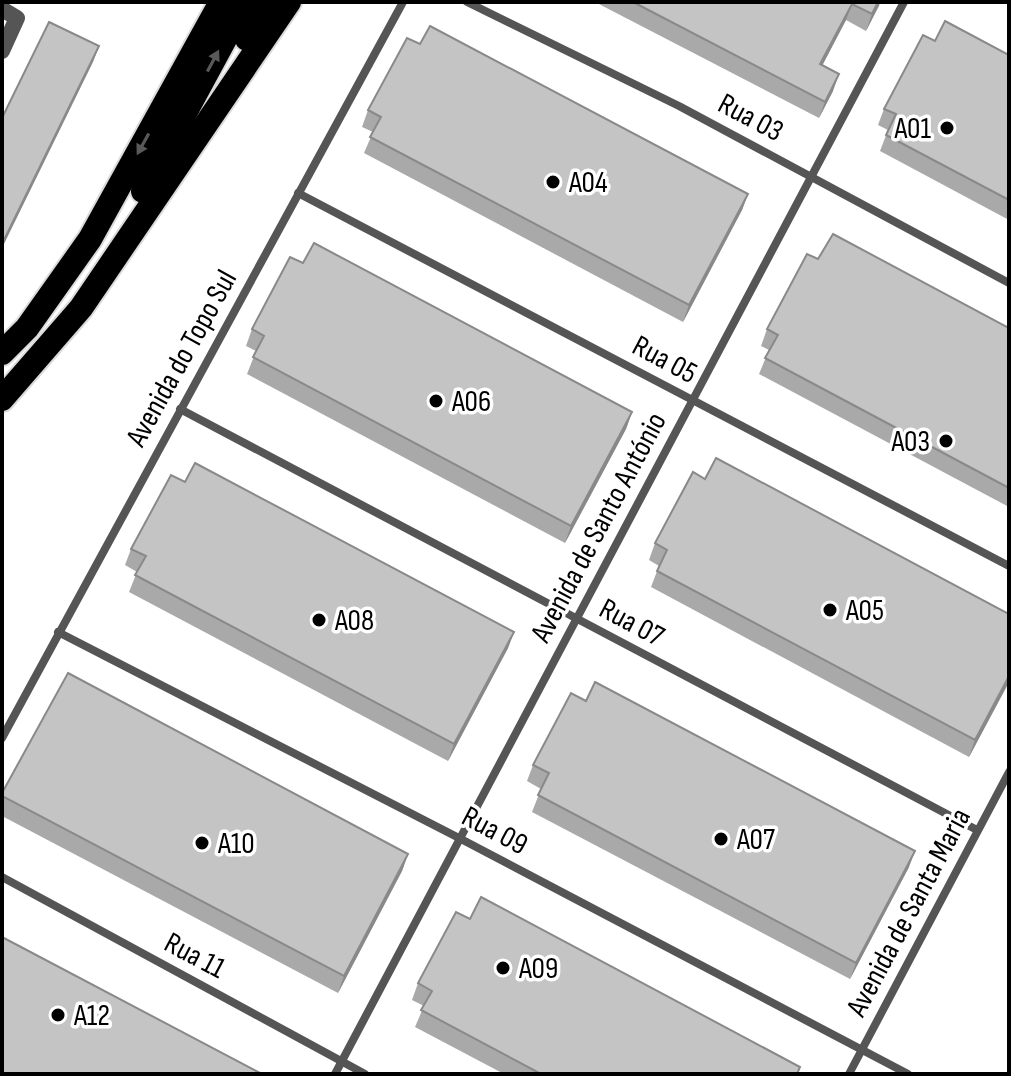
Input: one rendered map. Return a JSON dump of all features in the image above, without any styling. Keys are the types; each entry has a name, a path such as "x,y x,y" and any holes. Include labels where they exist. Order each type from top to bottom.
{"highway":[{"path":"2,353 27,328 90,239 221,2"},
{"path":"2,383 76,297 125,221 245,2"},
{"path":"164,183 267,2"},
{"path":"2,399 81,308 289,2"}],"street":[{"path":"2,9 17,18 2,51"}],"lane":[{"name":"Avenida do Topo Sul","path":"2,738 403,2"},
{"name":"Rua 03","path":"467,2 679,106 1009,283"},
{"name":"Avenida de Santo António","path":"335,1074 904,2"},
{"name":"Rua 05","path":"298,193 1009,566"},
{"name":"Rua 07","path":"180,409 977,830"},
{"name":"Rua 09","path":"58,632 908,1074"},
{"name":"Avenida de Santa Maria","path":"849,1074 1009,772"},
{"name":"Rua 11","path":"2,877 365,1074"}],"building":[{"path":"633,2 878,2 872,14 852,4 820,64 839,74 825,102"},
{"name":"A01","path":"945,21 1009,55 1009,200 886,135 896,114 884,109 923,35 935,41"},
{"path":"49,22 99,46 2,244 2,118"},
{"name":"A04","path":"430,26 748,194 689,305 370,137 381,117 368,110 407,38 420,44"},
{"name":"A03","path":"833,234 1009,328 1009,488 765,358 778,335 767,329 807,254 818,259"},
{"name":"A06","path":"314,243 632,412 571,526 253,357 264,336 252,329 290,257 303,263"},
{"name":"A05","path":"716,458 1009,614 1009,676 975,740 657,571 667,550 655,543 693,472 705,479"},
{"name":"A08","path":"195,463 514,632 454,744 135,575 146,556 131,549 171,475 185,482"},
{"name":"A10","path":"68,673 408,854 344,976 2,796"},
{"name":"A07","path":"595,682 915,851 856,963 538,795 549,773 533,765 571,693 586,701"},
{"name":"A09","path":"481,897 800,1067 797,1074 541,1074 421,1010 432,991 418,983 456,912 470,919"},
{"name":"A12","path":"2,937 262,1074 2,1074"}],"place":[{"name":"A01","path":"947,128"},
{"name":"A04","path":"553,182"},
{"name":"A06","path":"436,401"},
{"name":"A03","path":"946,441"},
{"name":"A05","path":"830,610"},
{"name":"A08","path":"319,620"},
{"name":"A07","path":"721,839"},
{"name":"A10","path":"202,843"},
{"name":"A09","path":"503,968"},
{"name":"A12","path":"58,1015"}]}
